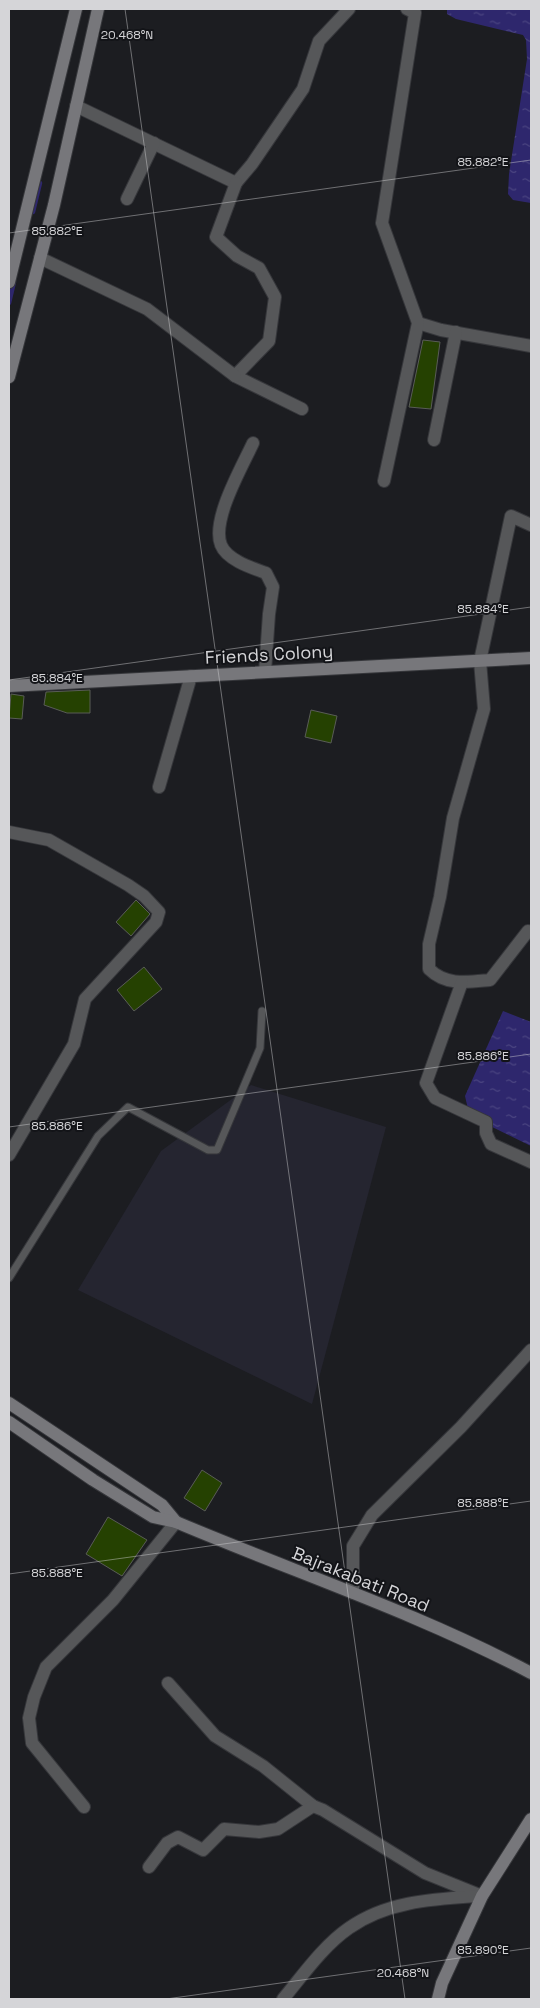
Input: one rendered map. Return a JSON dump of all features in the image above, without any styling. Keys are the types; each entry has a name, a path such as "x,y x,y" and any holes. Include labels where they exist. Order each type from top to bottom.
{"street":[{"path":"9,282 76,9"},
{"path":"9,377 40,258 98,9"},
{"path":"235,376 269,341 275,297 259,268 237,256 216,237 236,183 252,164 303,89 319,41 348,9"},
{"path":"384,481 418,323 382,224 415,13 407,9"},
{"path":"76,106 236,183"},
{"path":"127,199 154,143"},
{"path":"40,258 147,309 235,376 302,409"},
{"path":"418,323 531,346"},
{"path":"434,440 456,332"},
{"path":"253,443 219,522 221,545 228,554 247,566 266,573 273,587 265,672"},
{"path":"531,525 511,516 480,660 484,709 453,818 440,897 429,944 429,969 439,979 462,982 490,980 528,931 531,932"},
{"name":"Friends Colony","path":"9,686 531,658"},
{"path":"159,787 191,676"},
{"path":"9,832 49,840 128,885 144,896 159,912 156,922 85,999 74,1044 9,1155"},
{"path":"462,982 426,1083 435,1098 486,1122 486,1133 491,1144 531,1162"},
{"path":"352,1593 354,1546 372,1515 461,1427 531,1350"},
{"name":"Bajrakabati Road","path":"9,1404 162,1505 176,1522"},
{"name":"Bajrakabati Road","path":"9,1422 94,1480 153,1517 176,1522 352,1593 488,1650 531,1672"},
{"path":"84,1808 32,1743 29,1718 34,1697 46,1667 113,1600 176,1522"},
{"path":"168,1683 215,1736 263,1766 313,1806 323,1810 425,1873 482,1896"},
{"path":"150,1866 168,1842 178,1837 203,1850 224,1829 259,1832 278,1829 313,1806"},
{"path":"438,1999 442,1983 482,1896 530,1825"},
{"path":"283,1999 317,1959 349,1928 383,1910 420,1900 482,1896"}],"lane":[{"path":"9,1278 98,1136 128,1107 208,1150 217,1150 260,1048 262,1011"}],"shaded area":[{"path":"251,1085 386,1127 312,1404 78,1290 161,1151"}],"water":[{"path":"447,9 531,9 531,203 513,200 508,194 509,174 527,59 526,40 523,35 456,19 447,14"},
{"path":"503,1011 531,1022 531,1146 482,1122 468,1109 465,1096"}],"building":[{"path":"423,340 440,342 431,409 409,407"},
{"path":"90,690 90,713 67,713 44,705 46,692"},
{"path":"11,694 24,696 22,719 9,718"},
{"path":"311,710 337,716 331,743 305,737"},
{"path":"136,900 150,914 131,936 116,922"},
{"path":"144,967 162,989 134,1011 117,990"},
{"path":"202,1470 222,1483 205,1511 184,1498"},
{"path":"108,1517 147,1540 122,1576 86,1554"}],"waterway":[{"path":"33,212 40,183"},
{"path":"9,303 14,282"}]}
